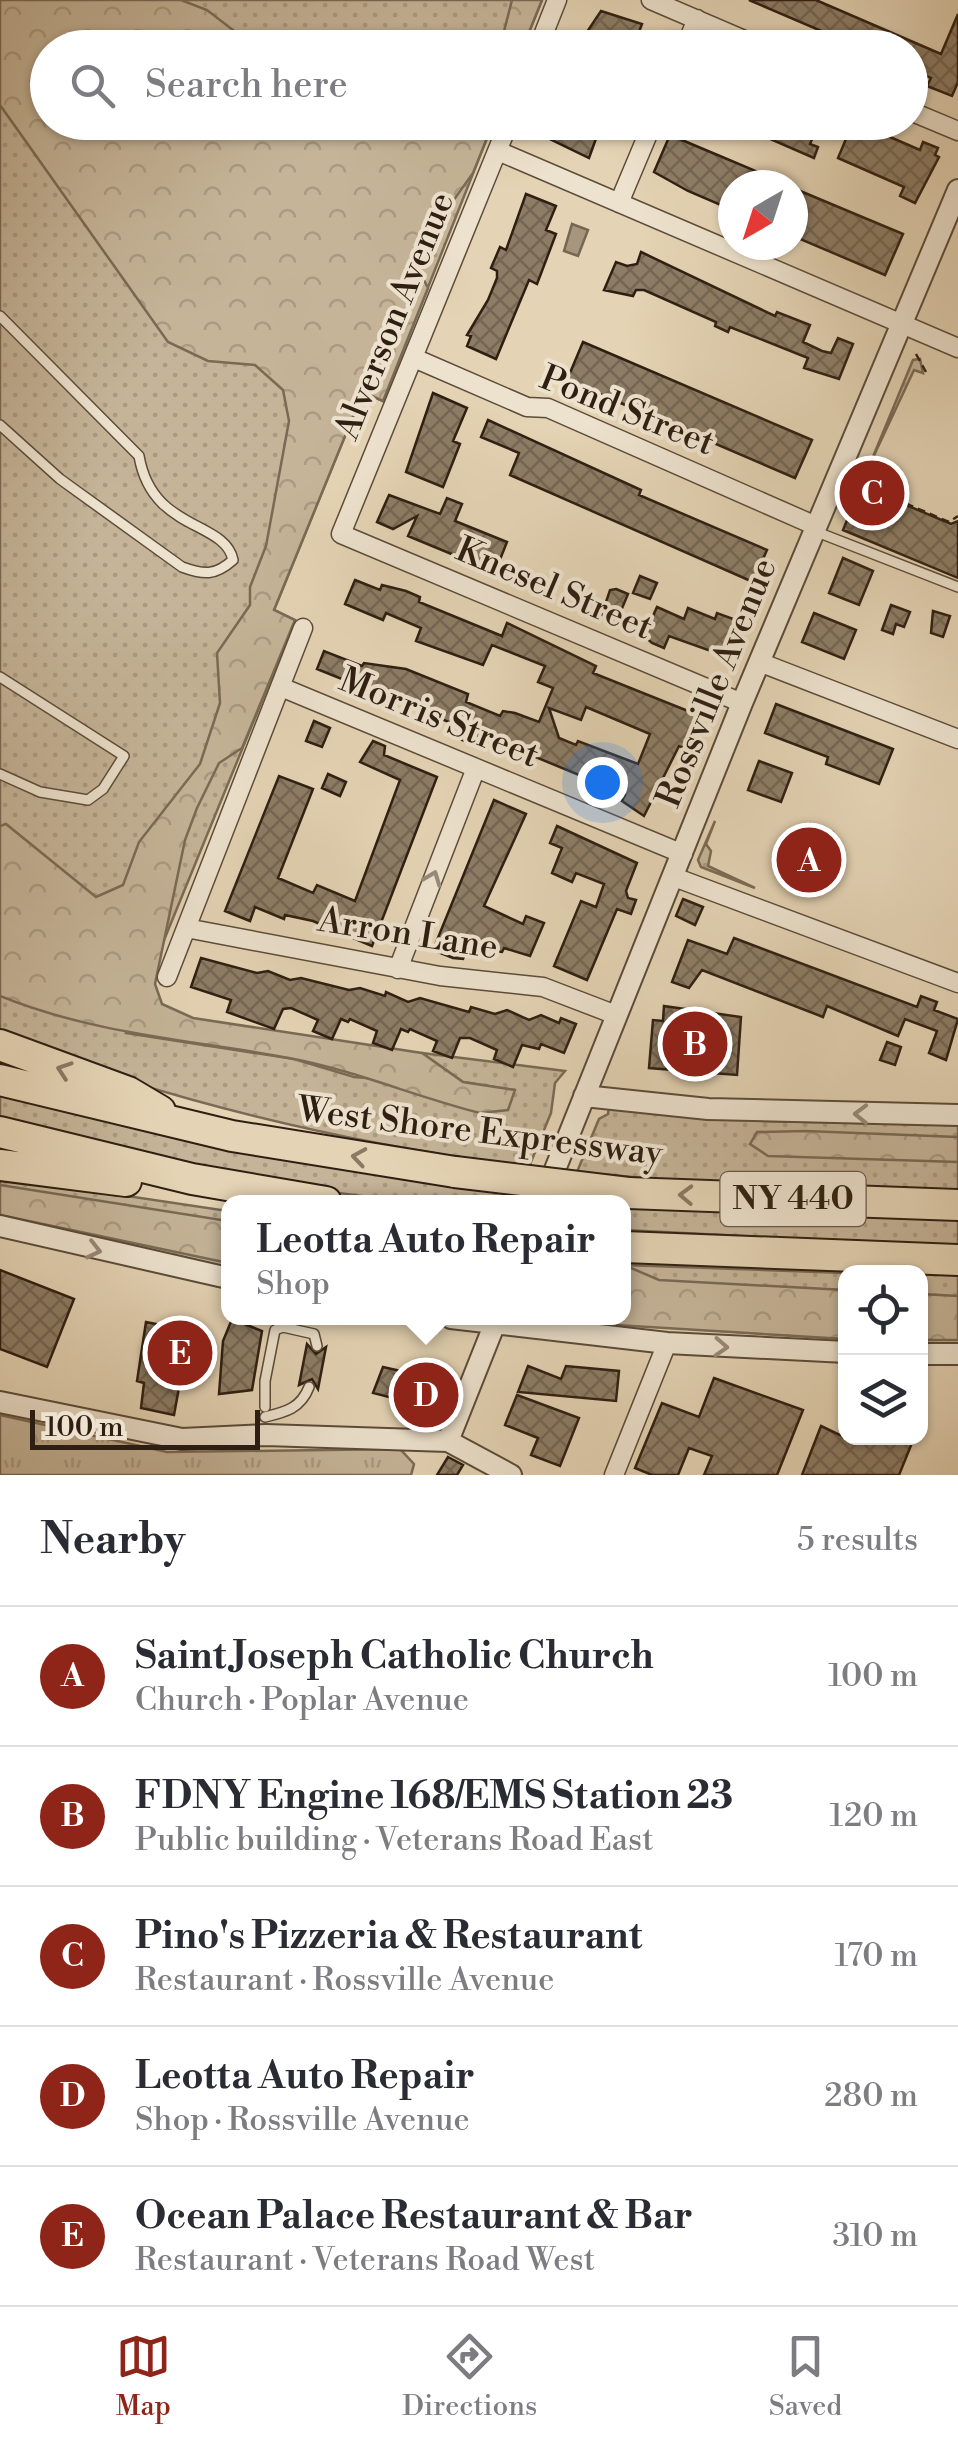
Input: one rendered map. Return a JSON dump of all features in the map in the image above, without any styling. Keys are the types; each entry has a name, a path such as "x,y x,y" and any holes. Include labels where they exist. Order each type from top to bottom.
{"highway":[{"path":"0,1045 128,1092 184,1125"},
{"name":"West Shore Expressway","path":"0,1080 184,1125 455,1172 628,1193 958,1206"},
{"path":"0,1132 192,1179 285,1195"},
{"path":"0,1165 231,1195"},
{"name":"NY 440","path":"633,1248 958,1260"}],"street":[{"path":"545,30 557,0"},
{"path":"651,0 720,30"},
{"path":"693,30 697,20"},
{"path":"928,118 958,131"},
{"name":"Alverson Avenue","path":"341,534 502,140"},
{"path":"618,202 645,140"},
{"path":"498,151 958,348"},
{"name":"Rossville Avenue","path":"545,1195 742,703 958,190"},
{"name":"Pond Street","path":"414,358 527,407 548,408 815,528"},
{"name":"Knesel Street","path":"341,534 742,703"},
{"path":"167,978 303,628"},
{"path":"759,662 958,738"},
{"name":"Morris Street","path":"280,688 683,854"},
{"path":"398,969 476,768"},
{"path":"674,877 958,982"},
{"name":"Arron Lane","path":"186,928 398,969 543,987 616,1015"},
{"path":"584,1096 708,1109 958,1115"},
{"path":"0,1226 221,1276"},
{"path":"448,1440 495,1325"},
{"path":"519,1325 667,1344 838,1352"},
{"path":"614,1475 667,1344"},
{"path":"928,1354 958,1354"},
{"path":"0,1402 182,1439 266,1435 448,1440 512,1475"}],"lane":[{"path":"0,316 139,456 142,476 164,507 184,522 222,538 230,546 233,560 218,573 201,574 182,567 60,479 0,425"},
{"path":"815,528 958,587"},
{"path":"0,677 124,756 103,789 88,800 40,792 0,774"},
{"path":"309,1387 303,1400 292,1409 265,1412 265,1381 275,1330 283,1327 314,1334 317,1346"}],"path":[{"path":"916,354 926,372"},
{"path":"858,483 949,522 958,516"}],"green space":[{"path":"0,0 542,0 530,30 30,30 30,140 486,140 383,401 363,392 274,610 295,620 126,1033 294,1059 354,1077 515,1090 463,1082 422,1053 565,1071 555,1083 551,1113 529,1167 393,1146 260,1118 129,1082 0,1037"},
{"path":"0,0 181,0 207,10 233,30 30,30 30,140 486,140 473,173 416,253 415,263 428,288 383,401 363,392 274,610 295,620 242,748 219,763 197,808 185,840 155,984 162,1004 193,1018 422,1053 463,1082 515,1090 508,1110 480,1113 313,1063 107,1028 0,996 0,826 6,824 96,897 123,885 139,842 200,764 220,703 217,653 250,605 250,587 266,546 289,421 283,390 255,365 208,361 168,342 0,105"},
{"path":"512,0 542,0 530,30 504,30"},
{"path":"920,359 923,373 914,370 870,464 913,360"},
{"path":"715,821 706,844 711,851 708,866 755,888 701,867 698,860"},
{"path":"0,1093 390,1176 517,1195 354,1195 316,1190 155,1159 0,1121"},
{"path":"609,1107 763,1121 958,1125 958,1192 700,1183 577,1172 599,1119 608,1114"},
{"path":"757,1132 958,1137 958,1162 768,1156 750,1144"},
{"path":"0,1177 221,1210 221,1267 0,1220"},
{"path":"0,1185 221,1220 221,1262 0,1215"},
{"path":"631,1205 958,1220 958,1247 631,1230"},
{"path":"631,1265 838,1273 838,1339 631,1325"},
{"path":"631,1268 659,1280 838,1290 838,1339 616,1325 631,1325"},
{"path":"928,1274 958,1275 958,1340 928,1340"},
{"path":"928,1294 958,1296 958,1340 928,1340"},
{"path":"0,1415 167,1452 400,1449 414,1464 411,1475 0,1475"}],"shaded area":[{"path":"572,224 588,230 578,256 564,251"}],"building":[{"path":"749,0 816,0 885,30 819,30"},
{"path":"601,11 642,24 640,30 588,30"},
{"path":"958,14 958,82 952,96 928,86 928,48 941,54"},
{"path":"552,140 596,140 589,158"},
{"path":"668,140 682,140 753,170 718,170 718,204 654,172"},
{"path":"772,140 812,140 810,144 818,147 814,158"},
{"path":"846,140 897,140 920,150 923,142 938,148 935,155 939,157 915,203 900,196 904,187 838,158"},
{"path":"526,194 556,206 546,230 556,234 537,284 529,280 496,359 467,346 471,336 467,335 488,300 497,278 497,271 491,268 500,247 506,250"},
{"path":"808,194 903,234 885,275 808,242"},
{"path":"641,252 775,316 777,312 810,325 803,342 822,351 831,353 838,338 853,344 839,379 804,368 808,358 730,327 728,332 715,326 716,322 644,290 636,290 633,296 604,290 616,262 637,264"},
{"path":"583,342 812,440 795,478 567,380"},
{"path":"433,393 467,408 453,441 460,444 443,487 406,472"},
{"path":"488,420 641,490 639,495 767,550 753,582 510,475 519,453 481,437"},
{"path":"861,486 951,524 958,521 958,578 843,530"},
{"path":"389,495 440,514 447,498 462,504 455,521 507,542 495,572 408,536 417,516 393,529 377,522"},
{"path":"843,558 873,571 859,605 829,593"},
{"path":"640,576 657,583 650,599 633,593"},
{"path":"355,580 380,590 382,585 406,591 420,597 419,602 502,636 507,623 596,666 593,673 698,715 684,748 679,746 644,816 622,801 625,795 601,784 482,735 475,745 462,740 464,728 317,669 324,651 362,666 364,663 406,669 468,694 466,702 500,716 503,711 539,722 553,688 538,682 545,666 492,645 483,665 416,641 421,628 386,613 383,620 345,604","holes":["586,707 650,734 638,764 578,741 576,745 559,738 549,708 581,720"]},
{"path":"610,590 628,594 616,623 601,617"},
{"path":"891,605 910,612 904,627 896,624 893,634 882,630"},
{"path":"657,607 684,619 688,608 715,619 717,613 736,620 722,655 669,636 664,648 652,643 644,636"},
{"path":"933,611 950,616 943,637 931,633"},
{"path":"814,613 856,630 844,659 802,642"},
{"path":"776,704 893,749 879,784 826,764 828,757 765,733"},
{"path":"314,721 330,728 322,747 306,741"},
{"path":"373,741 385,746 384,755 437,777 372,946 313,921 285,915 284,919 255,907 250,921 225,911 279,776 313,789 278,878 313,893 317,885 355,901 400,780 360,762"},
{"path":"759,761 792,773 781,802 748,790"},
{"path":"328,774 346,782 340,796 322,788"},
{"path":"494,800 526,814 484,906 523,924 526,916 544,923 530,956 504,948 502,952 492,951 470,941 463,959 453,958 433,950"},
{"path":"810,824 832,832 814,882 791,873"},
{"path":"557,826 637,863 626,891 628,898 636,900 631,914 617,909 587,980 554,966 581,901 596,907 604,884 576,873 572,882 552,873 562,848 550,843"},
{"path":"683,899 703,907 695,925 676,916"},
{"path":"734,938 917,1007 921,996 937,1002 934,1010 958,1019 946,1060 929,1053 937,1031 905,1019 898,1036 827,1006 823,1017 702,970 689,988 672,982 688,940 727,954"},
{"path":"201,958 257,973 268,971 290,980 301,978 385,996 386,992 408,1002 420,998 469,1012 471,1007 495,1014 507,1010 529,1020 541,1015 559,1023 561,1018 576,1024 564,1053 541,1044 539,1049 522,1045 513,1067 494,1059 497,1050 470,1038 460,1038 452,1058 433,1051 437,1041 410,1029 401,1029 392,1050 373,1043 377,1031 350,1019 341,1019 332,1039 313,1031 318,1020 291,1008 283,1009 274,1029 227,1012 231,1000 191,987"},
{"path":"664,1006 741,1017 737,1075 649,1068 653,1020 663,1021"},
{"path":"887,1042 901,1047 895,1065 880,1060"},
{"path":"0,1270 74,1299 47,1367 0,1349"},
{"path":"146,1322 190,1331 186,1348 192,1349 189,1361 184,1360 174,1415 141,1408 144,1383 137,1381"},
{"path":"230,1325 247,1325 262,1331 252,1390 219,1394 223,1341"},
{"path":"307,1344 316,1354 326,1347 318,1389 312,1379 299,1385"},
{"path":"528,1366 561,1379 566,1366 619,1371 616,1401 518,1392"},
{"path":"383,1367 418,1375 419,1367 441,1373 428,1407 373,1393"},
{"path":"714,1378 803,1410 777,1475 704,1475 712,1456 689,1448 678,1475 652,1475 635,1468 662,1403 699,1417"},
{"path":"517,1395 579,1418 560,1466 531,1455 538,1438 505,1425"},
{"path":"821,1426 838,1434 838,1445 911,1445 899,1475 802,1475"},
{"path":"448,1457 463,1465 457,1475 437,1475"}],"place":[{"name":"Pino's Pizzeria & Restaurant","path":"872,493"},
{"name":"Saint Joseph Catholic Church","path":"809,860"},
{"name":"FDNY Engine 168/EMS Station 23","path":"695,1044"},
{"name":"Ocean Palace Restaurant & Bar","path":"180,1353"},
{"name":"Leotta Auto Repair","path":"426,1395"}]}
